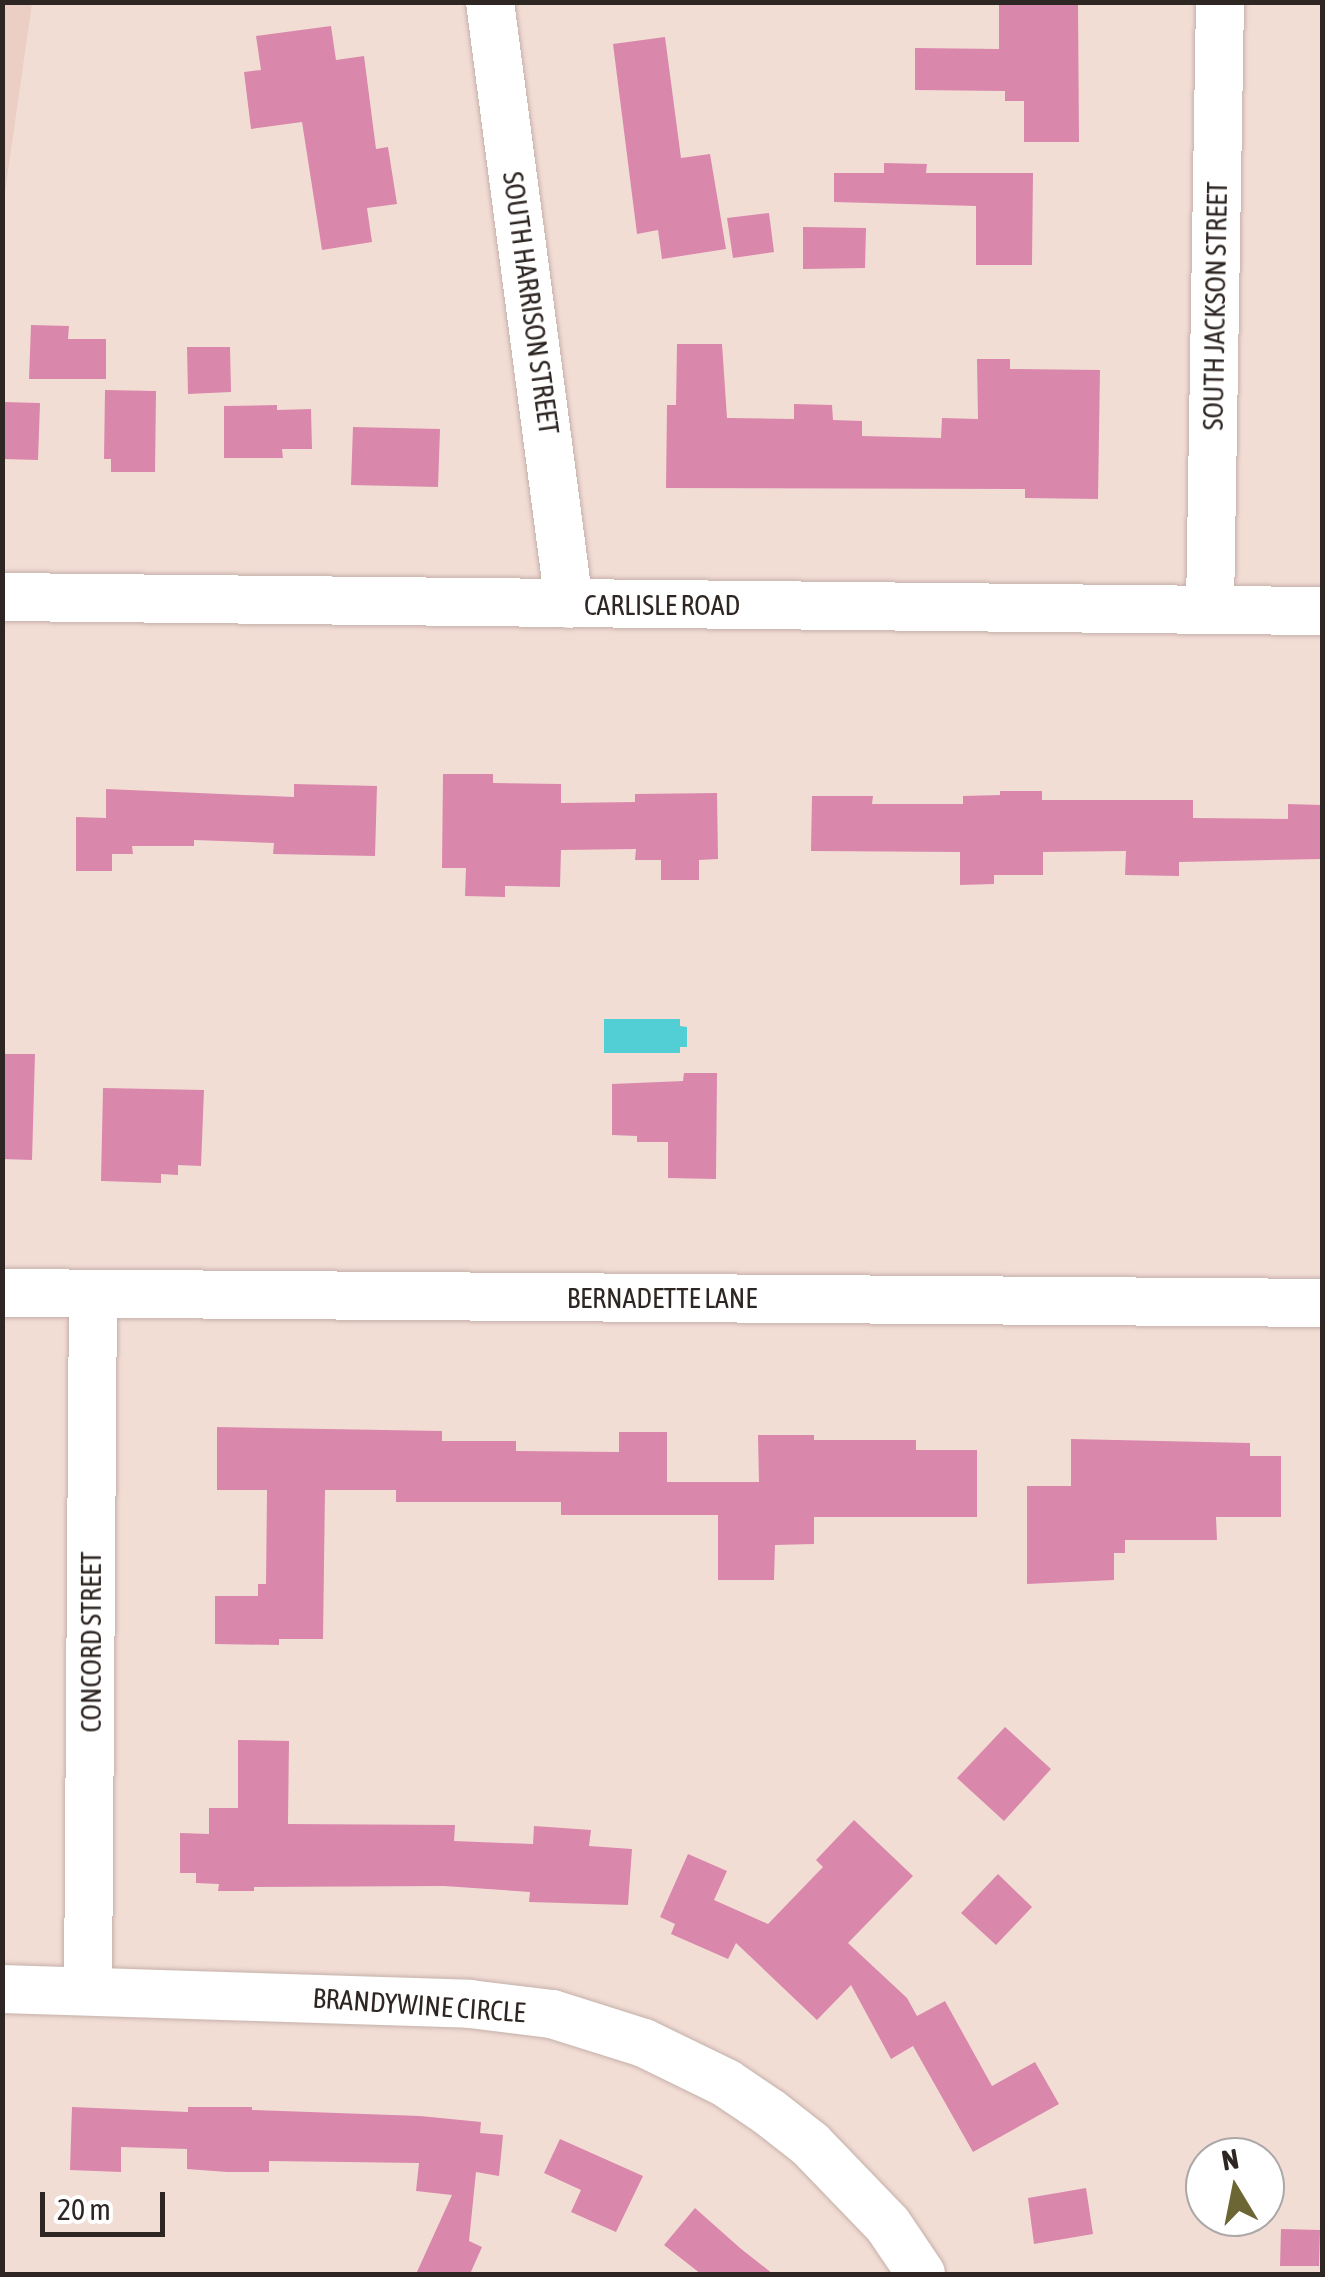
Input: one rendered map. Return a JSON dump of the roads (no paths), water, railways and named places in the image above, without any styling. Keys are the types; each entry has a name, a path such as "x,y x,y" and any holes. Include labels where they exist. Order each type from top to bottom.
{"street":[{"name":"SOUTH HARRISON STREET","path":"490,2 570,604"},
{"name":"SOUTH JACKSON STREET","path":"1210,609 1220,2"},
{"name":"CARLISLE ROAD","path":"2,597 1322,611"},
{"name":"BERNADETTE LANE","path":"2,1293 1322,1303"},
{"name":"CONCORD STREET","path":"88,1989 94,1295"},
{"name":"BRANDYWINE CIRCLE","path":"2,1989 470,2004 552,2014 644,2043 726,2084 810,2144 888,2225 921,2274"}],"water":[{"path":"604,1019 680,1019 680,1026 687,1027 687,1047 680,1047 680,1053 604,1053"}]}
